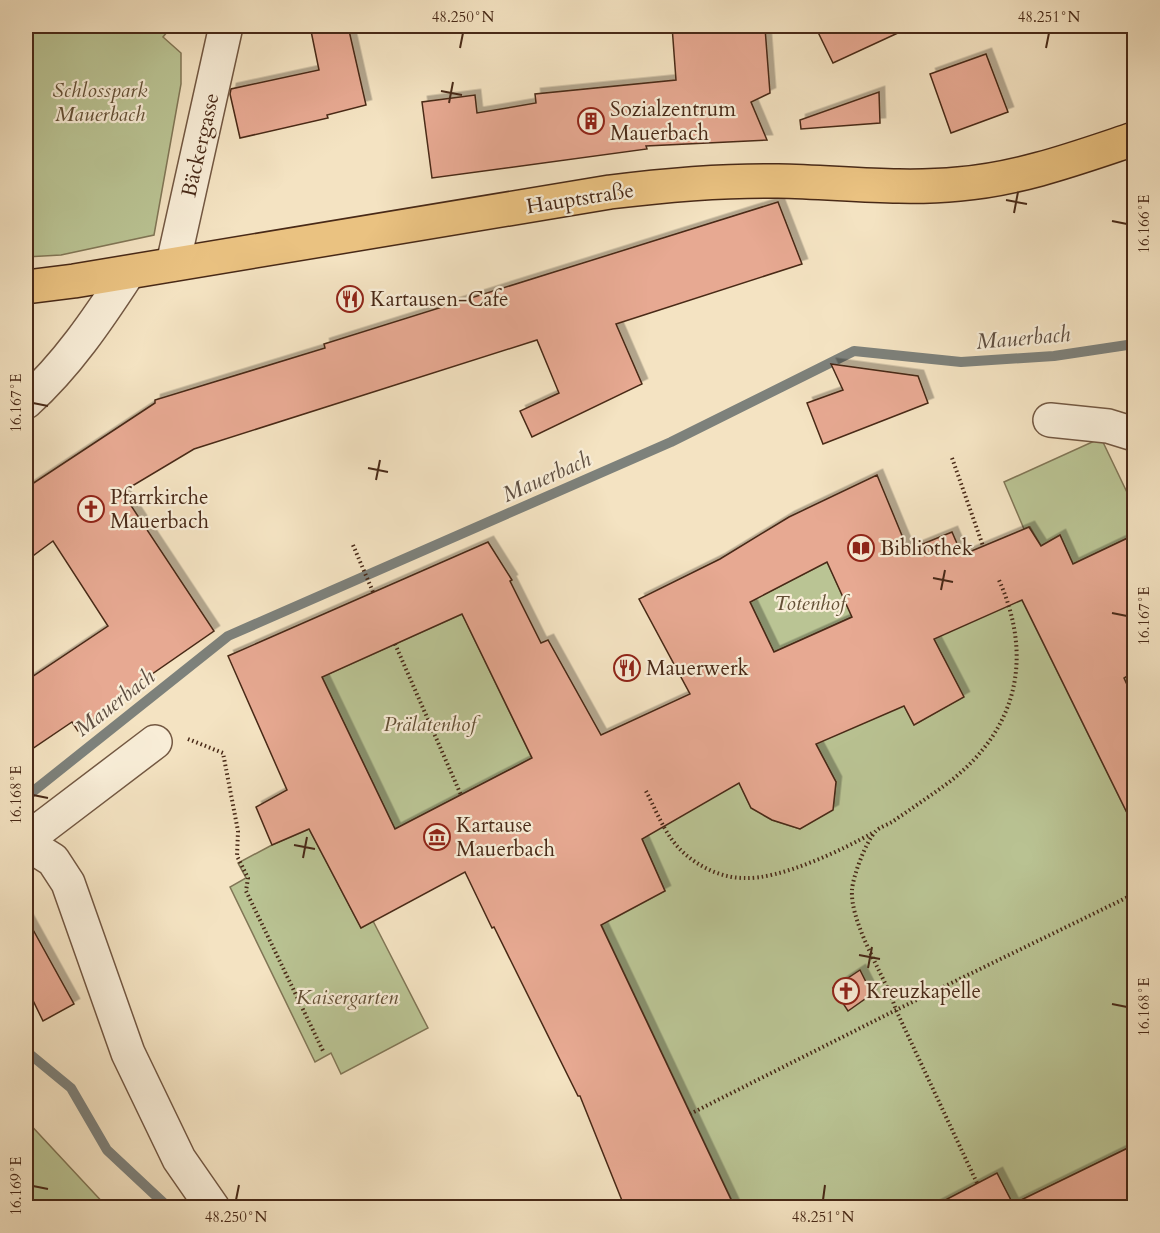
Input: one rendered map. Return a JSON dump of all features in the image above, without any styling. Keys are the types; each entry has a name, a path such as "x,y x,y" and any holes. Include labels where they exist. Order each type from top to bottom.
{"main road":[{"name":"Hauptstraße","path":"26,287 128,273 663,185 775,181 890,186 960,184 1027,173 1134,139"}],"street":[{"name":"Bäckergasse","path":"173,264 226,26"},
{"path":"27,399 66,361 128,273"},
{"path":"1050,420 1108,426 1134,434"},
{"path":"155,742 26,842 53,860 68,883 128,1053 179,1159 213,1208"}],"path":[{"path":"952,458 983,546"},
{"path":"353,546 373,592"},
{"path":"646,791 668,833 684,854 715,873 734,877 775,874 828,854 876,831 950,782 986,747 1007,711 1016,677 1017,636 1008,602 999,580"},
{"path":"395,645 461,795"},
{"path":"155,742 187,738 223,753 238,831 237,855 248,878 246,891 324,1053"},
{"path":"876,831 860,860 852,889 854,913 896,1010 977,1183"},
{"path":"690,1114 1134,894"}],"green space":[{"name":"Schlosspark Mauerbach","path":"26,26 172,26 163,37 181,53 181,84 154,235 61,255 26,257"},
{"path":"1101,438 1134,507 1134,535 1073,564 1060,535 1041,546 1030,527 1024,529 1004,482"},
{"name":"Totenhof","path":"827,562 852,617 774,652 750,602"},
{"path":"1010,576 1134,827 1134,1145 1013,1204 996,1174 960,1207 735,1207 553,823 563,818 613,919 665,891 613,773 739,783 751,808 772,820 800,829 833,809 836,782 816,744 871,642 914,725 963,697 924,620"},
{"name":"Prälatenhof","path":"462,614 532,758 395,829 322,677"},
{"name":"Kaisergarten","path":"309,829 361,928 373,921 428,1028 341,1074 331,1053 315,1062 230,887 246,878 238,863"},
{"path":"26,1120 107,1207 26,1207"}],"building":[{"path":"310,26 348,26 366,105 327,115 328,118 240,138 230,94 231,89 319,70"},
{"path":"672,26 746,26 747,30 765,28 770,93 751,102 767,140 646,146 647,149 432,178 422,102 475,95 477,113 536,103 535,94 676,80"},
{"path":"815,26 913,26 833,63"},
{"path":"986,54 1008,112 951,133 930,74"},
{"path":"879,92 880,123 801,129 800,120"},
{"path":"778,202 802,264 616,324 642,384 532,437 520,411 559,393 537,340 194,449 122,492 214,631 119,697 114,704 78,731 72,722 26,753 26,681 108,626 53,541 26,561 26,488 155,403 155,400 325,348 324,344"},
{"path":"831,364 918,376 928,403 823,444 807,403 843,390"},
{"name":"Kartause Mauerbach","path":"877,475 908,550 952,532 962,555 1029,527 1041,546 1060,535 1073,564 1134,535 1134,672 1124,678 1134,700 1134,827 1022,600 934,639 964,697 914,725 904,706 816,744 836,782 833,810 800,829 772,820 751,808 739,783 642,839 665,891 601,925 735,1208 625,1208 580,1096 465,872 361,928 309,829 272,845 256,807 287,790 228,656 488,542 512,580 510,581 541,643 548,640 601,735 690,694 639,599 720,559 789,517","holes":["827,562 852,617 774,652 750,602","462,614 532,758 395,829 322,677"]},
{"path":"26,917 74,1004 43,1021 26,986"},
{"name":"Kreuzkapelle","path":"860,970 872,994 848,1011 833,988"},
{"path":"1134,1145 1134,1208 930,1208 997,1173 1013,1204"}],"waterway":[{"name":"Mauerbach","path":"26,797 228,636 671,442 854,351 961,362 1054,356 1134,344"},
{"path":"26,1051 71,1088 107,1150 169,1208"}],"place":[{"name":"Sozialzentrum Mauerbach","path":"591,121"},
{"name":"Kartausen-Cafe","path":"350,299"},
{"name":"Pfarrkirche Mauerbach","path":"91,509"},
{"name":"Bibliothek","path":"861,548"},
{"name":"Mauerwerk","path":"627,668"},
{"name":"Kartause Mauerbach","path":"437,837"},
{"name":"Kreuzkapelle","path":"846,991"}]}
